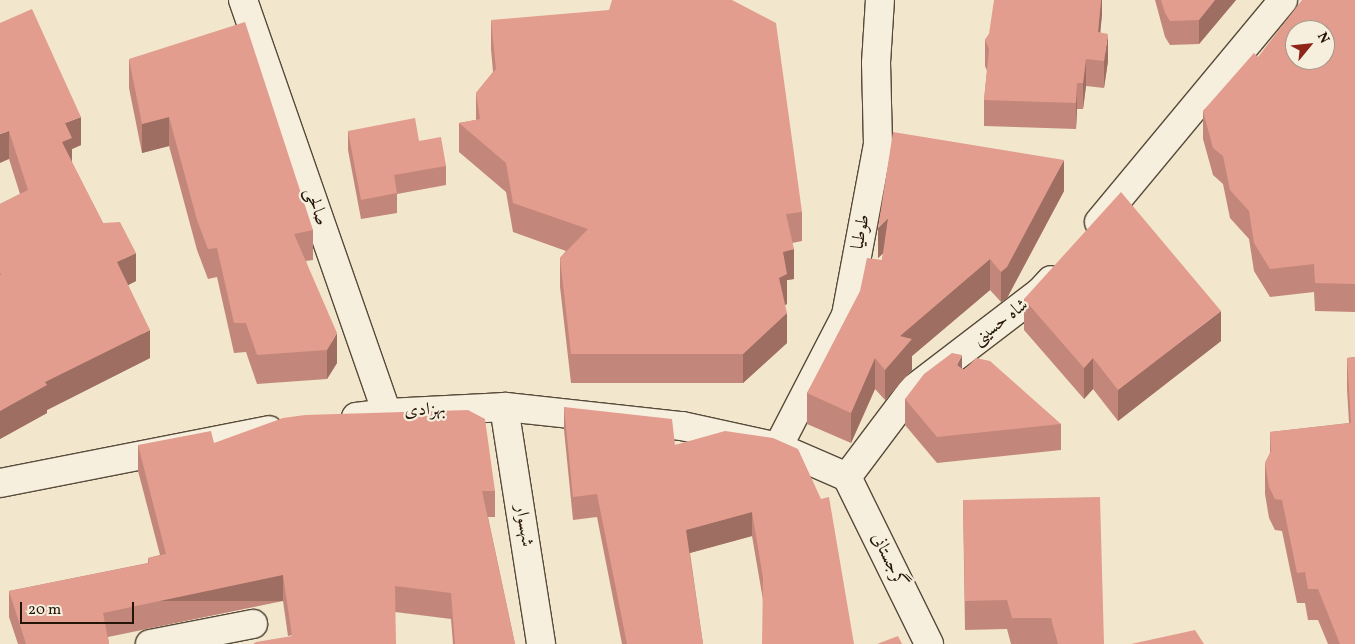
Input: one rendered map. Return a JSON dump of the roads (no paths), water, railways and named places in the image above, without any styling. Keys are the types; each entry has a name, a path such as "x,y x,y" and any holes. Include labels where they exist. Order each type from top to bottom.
{"street":[{"name":"صالحی","path":"243,0 387,413"},
{"name":"طوطیا","path":"778,447 846,315 878,144 876,63 880,0"},
{"path":"1084,240 1283,0"},
{"name":"شاه حسینی","path":"847,477 913,389 1040,292 1065,262"},
{"name":"بهزادی","path":"331,421 387,413 504,407 682,426 778,447 847,477"},
{"name":"شهسوار","path":"504,407 541,644"},
{"path":"0,483 294,427"},
{"name":"گرجستانی","path":"847,477 929,644"},
{"path":"150,644 253,624"}]}
